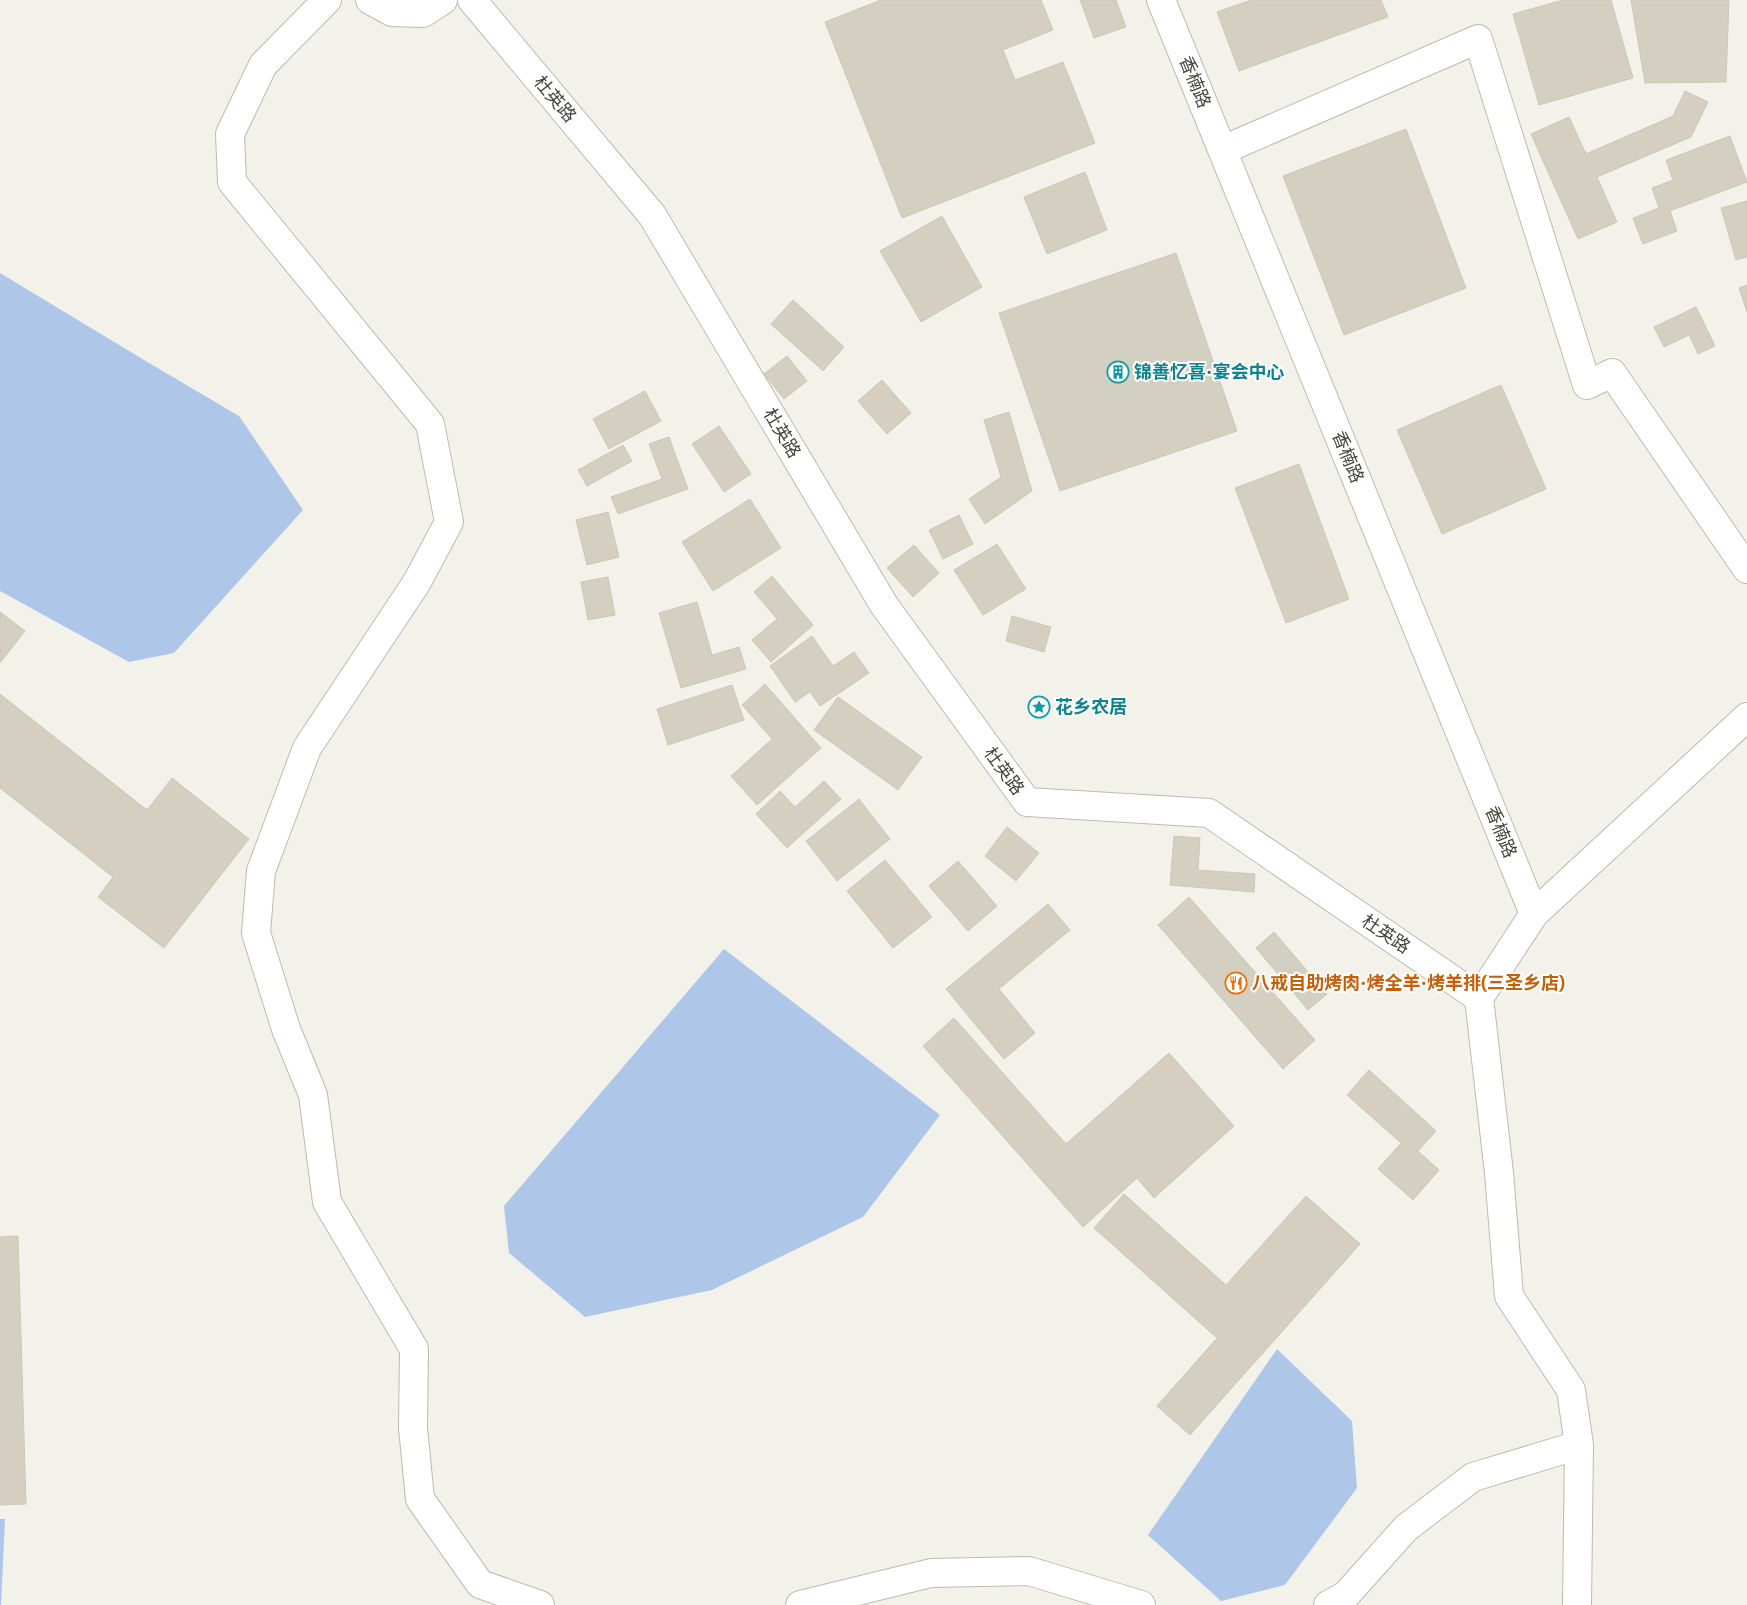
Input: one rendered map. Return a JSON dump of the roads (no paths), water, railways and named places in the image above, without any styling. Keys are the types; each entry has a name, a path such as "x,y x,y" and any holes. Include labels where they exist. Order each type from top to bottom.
{"street":[{"path":"327,0 263,65 230,134 232,182 430,424 449,522 417,582 307,748 260,871 256,933 286,1028 313,1095 327,1202 414,1349 413,1428 420,1499 480,1584 540,1605"},
{"path":"370,0 392,12 423,13 443,0"},
{"name":"杜英路","path":"472,0 652,215 884,605 1027,802 1209,813 1479,998"},
{"name":"香楠路","path":"1162,0 1534,914"},
{"path":"1222,150 1478,39 1586,385 1612,373 1747,569"},
{"path":"1577,1605 1579,1445 1572,1390 1508,1296 1499,1173 1479,998 1534,914 1747,717"},
{"path":"1328,1605 1346,1595 1406,1528 1473,1477 1579,1445"},
{"path":"800,1605 931,1573 1029,1571 1141,1605"}],"water":[{"path":"0,273 239,416 303,510 174,653 129,662 0,591"},
{"path":"724,949 940,1115 863,1217 712,1290 585,1317 509,1253 504,1206"},
{"path":"1277,1349 1352,1421 1357,1488 1285,1585 1221,1601 1148,1535"},
{"path":"0,1519 5,1519 1,1605 0,1605"}],"place":[{"name":"锦善忆喜·宴会中心","path":"1118,372"},
{"name":"花乡农居","path":"1039,707"},
{"name":"八戒自助烤肉·烤全羊·烤羊排(三圣乡店)","path":"1236,983"}]}
